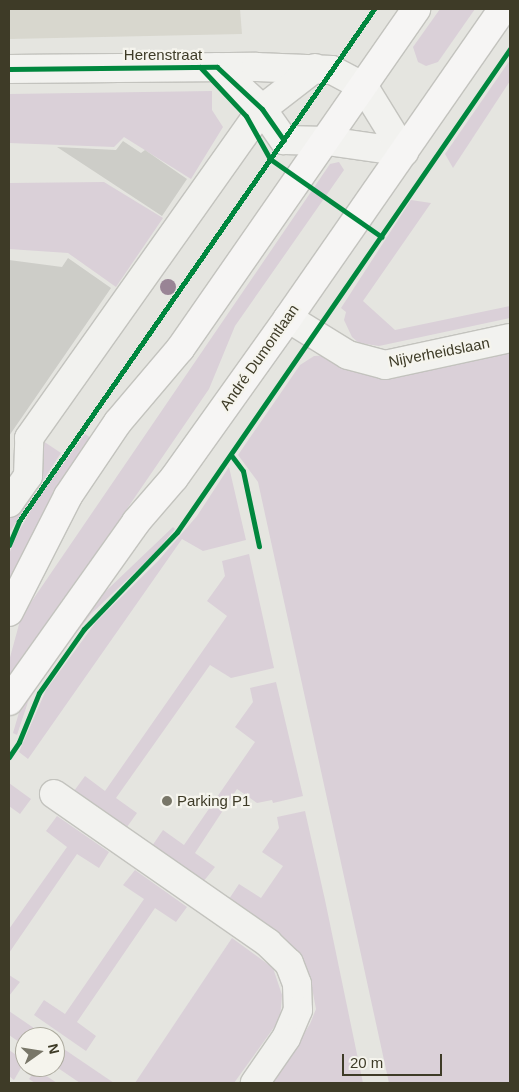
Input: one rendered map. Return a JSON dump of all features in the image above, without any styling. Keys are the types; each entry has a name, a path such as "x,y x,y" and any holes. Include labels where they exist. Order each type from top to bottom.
{"main road":[{"path":"9,612 68,496 118,422 180,349 297,178 327,141 416,9"},
{"name":"André Dumontlaan","path":"9,701 136,522 174,478 503,9"}],"street":[{"name":"Herenstraat","path":"218,67 262,109 284,140 327,141 404,152"},
{"name":"Herenstraat","path":"9,69 315,68 332,70 364,87"},
{"path":"9,503 28,476 29,438 262,109 315,68"},
{"path":"364,87 404,152"},
{"name":"Nijverheidslaan","path":"288,318 348,355 384,365 510,338"},
{"path":"54,794 268,943 289,964 297,984 298,1010 286,1038 255,1083"}],"shaded area":[{"path":"9,9 240,9 242,34 9,39"},
{"path":"440,9 475,9 438,62 426,66 418,62 413,47"},
{"path":"510,60 510,81 453,168 445,154"},
{"path":"212,91 212,110 223,127 191,179 124,137 114,147 9,143 9,94"},
{"path":"339,162 344,170 235,326 209,389 9,681 9,661 21,617 330,164"},
{"path":"104,182 163,218 116,287 68,253 9,249 9,183"},
{"path":"411,200 431,203 363,301 395,330 510,306 510,318 379,346 359,343 352,337 344,320 346,312 341,308"},
{"path":"510,348 510,1083 389,1083 258,482 238,455 300,365 314,356"},
{"path":"85,434 94,440 9,589 9,554 18,533 36,501"},
{"path":"40,439 61,453 9,533 9,514"},
{"path":"229,467 246,540 203,551 182,539 28,759 19,752 46,690 96,622 158,561 197,516"},
{"path":"173,527 175,529 154,554 91,614 42,677 28,702 17,735 13,733 25,692 86,610"},
{"path":"249,554 274,668 231,678 210,665 116,798 137,813 127,827 74,791 85,776 105,791 227,616 207,601 225,576 222,561"},
{"path":"276,682 303,796 273,803 272,800 257,803 237,789 195,853 215,867 203,882 152,846 163,830 184,845 255,742 235,727 253,702 250,688"},
{"path":"9,783 31,799 20,814 9,806"},
{"path":"305,811 363,1083 272,1083 310,1024 316,1009 313,993 299,954 229,899 239,884 261,898 283,866 262,852 279,828 277,817"},
{"path":"57,816 109,852 99,868 77,854 9,953 9,929 67,847 46,831"},
{"path":"135,870 187,907 176,922 155,908 77,1022 96,1036 86,1051 65,1036 65,1027 51,1027 34,1015 44,1000 65,1014 144,899 123,885"},
{"path":"232,938 273,968 282,995 280,1019 234,1083 135,1083"},
{"path":"9,975 20,982 9,996"},
{"path":"9,1011 32,1027 15,1027 15,1039 9,1035"},
{"path":"9,1050 15,1054 16,1077 14,1080 9,1076"},
{"path":"65,1050 114,1083 80,1083 65,1073"},
{"path":"30,1077 48,1077 57,1083 35,1083 29,1079"}],"building":[{"path":"123,141 141,153 145,150 187,179 162,216 57,147 116,150"},
{"path":"68,258 111,288 9,436 9,260 62,267"}],"cycle path":[{"path":"9,545 19,521 374,9"},
{"path":"9,757 19,742 39,693 84,629 177,532 510,49"},
{"path":"200,67 246,116 270,159 382,237"},
{"path":"9,69 217,67 262,109 284,140"},
{"path":"231,455 243,471 259,546"}],"place":[{"name":"Parking P1","path":"167,801"}]}
